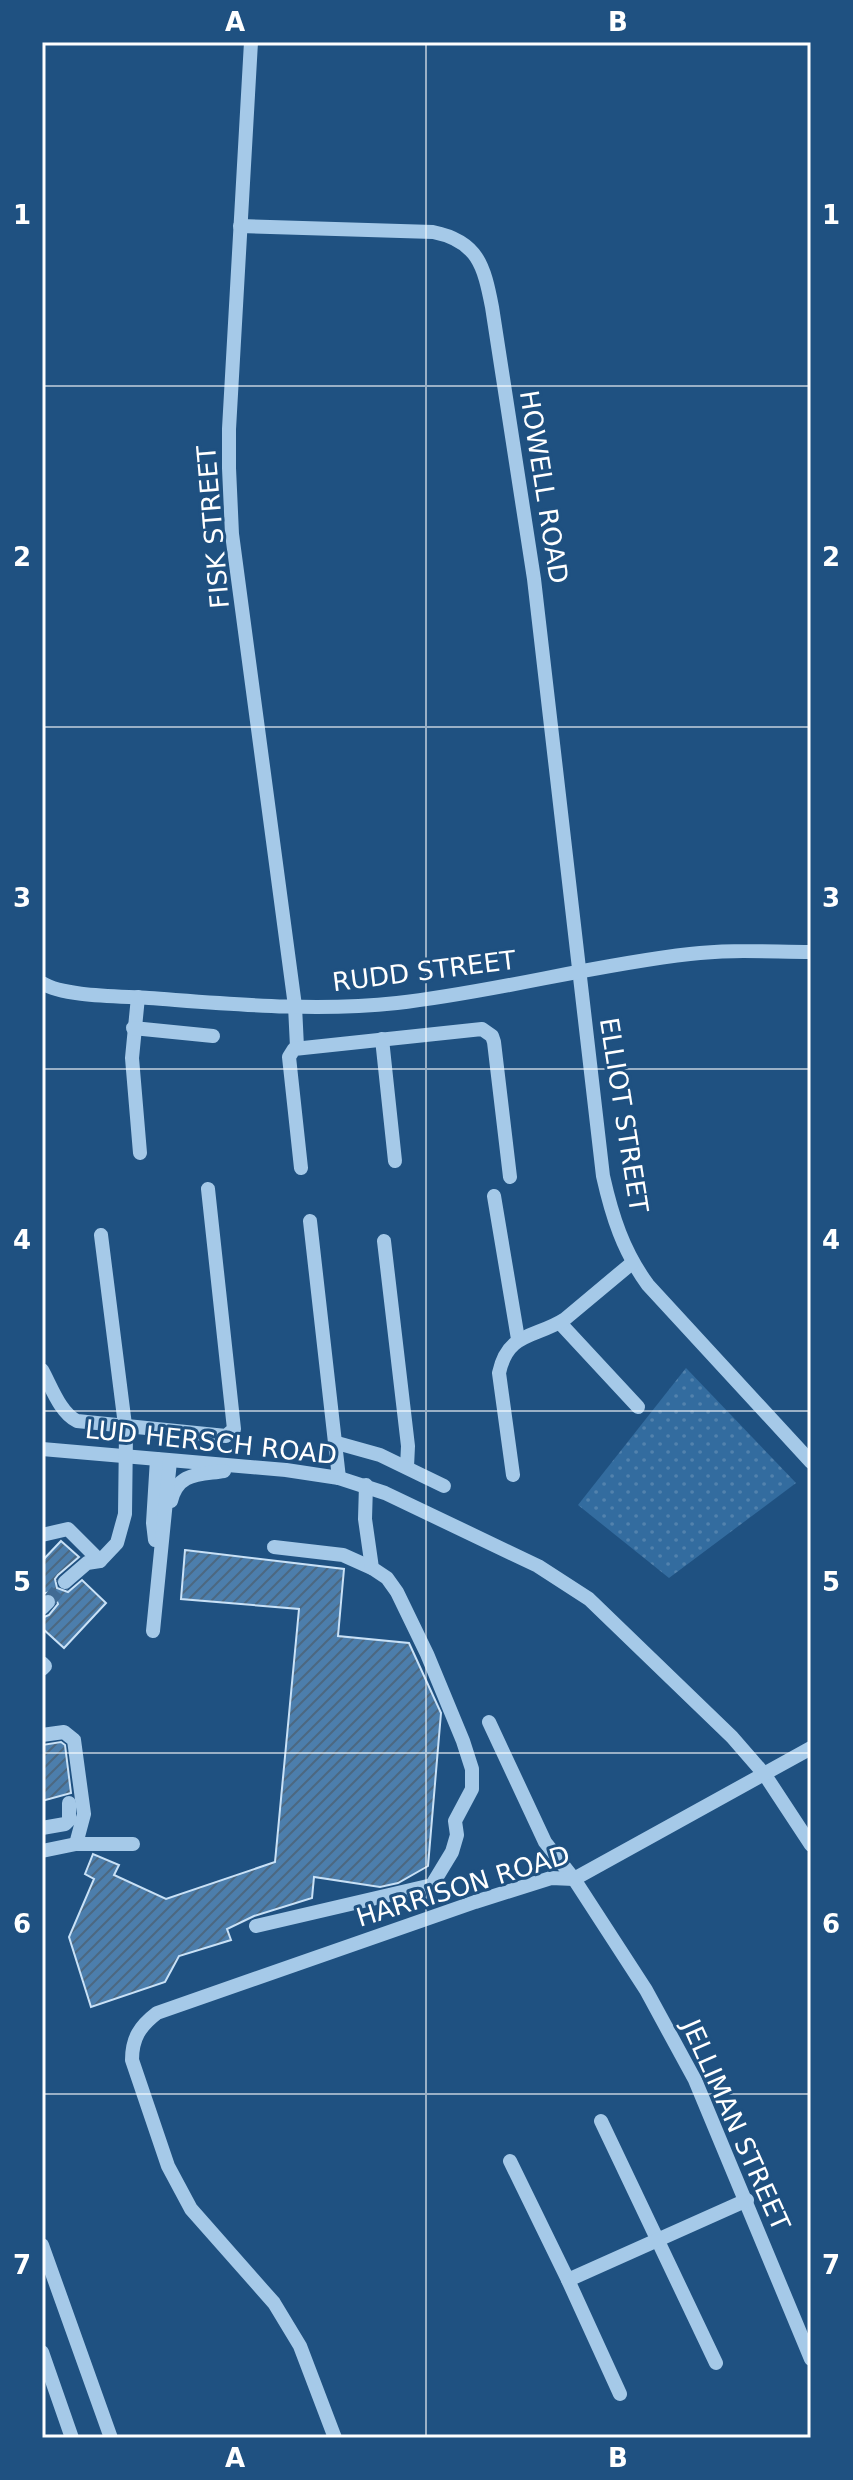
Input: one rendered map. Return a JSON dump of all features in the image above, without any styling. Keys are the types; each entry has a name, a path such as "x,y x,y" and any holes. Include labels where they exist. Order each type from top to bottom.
{"street":[{"name":"FISK STREET","path":"251,42 229,429 230,509 295,1006 297,1047 289,1057 301,1168"},
{"name":"HOWELL ROAD","path":"240,226 433,232 462,241 484,270 534,579 579,971"},
{"name":"RUDD STREET","path":"42,983 59,991 242,1005 340,1008 470,994 579,971 693,953 811,952"},
{"name":"ELLIOT STREET","path":"579,971 603,1176 612,1217 632,1263 648,1285 811,1462"},
{"path":"138,997 132,1058 140,1153"},
{"path":"133,1028 213,1036"},
{"path":"297,1047 482,1029 492,1036 510,1177"},
{"path":"382,1039 395,1161"},
{"path":"42,1370 71,1419 226,1436 234,1429 208,1189"},
{"path":"494,1196 518,1339"},
{"path":"310,1221 339,1478"},
{"path":"65,1582 87,1563 100,1561 117,1543 125,1514 125,1426 101,1235"},
{"path":"384,1241 408,1446 407,1467"},
{"path":"513,1475 499,1373 501,1363 518,1339 560,1323 632,1263"},
{"path":"560,1323 638,1407"},
{"path":"337,1443 362,1449 407,1467 444,1486"},
{"name":"LUD HERSCH ROAD","path":"42,1449 286,1470 339,1478 366,1485 538,1566 589,1599 732,1737 765,1775 811,1845"},
{"path":"153,1631 163,1460"},
{"path":"158,1560 175,1487 192,1476 245,1467"},
{"path":"366,1485 365,1519 372,1568"},
{"path":"42,1535 68,1529 100,1561"},
{"path":"256,1926 432,1885 452,1852 457,1835 455,1821 472,1789 472,1769 463,1741 427,1654 387,1578 343,1555 274,1547"},
{"name":"JELLIMAN STREET","path":"489,1722 545,1842 574,1879 646,1990 695,2080 811,2359"},
{"path":"42,1735 64,1732 74,1740 84,1814 76,1844"},
{"name":"HARRISON ROAD","path":"335,2438 300,2346 274,2303 191,2209 168,2166 132,2060 134,2039 157,2013 475,1902 551,1878 574,1879 811,1748"},
{"path":"42,1828 65,1824 69,1820 69,1803"},
{"path":"42,1851 76,1844 133,1844"},
{"path":"601,2121 716,2363"},
{"path":"510,2161 620,2394"},
{"path":"568,2280 747,2200"},
{"path":"42,2245 111,2438"},
{"path":"42,2352 72,2438"}],"shaded area":[{"path":"686,1368 796,1483 669,1578 578,1505"}],"building":[{"path":"61,1541 79,1557 55,1579 57,1588 68,1592 82,1580 106,1603 64,1648 42,1628 42,1618 58,1604 54,1594 42,1594 42,1561"},
{"path":"185,1550 344,1569 338,1636 409,1643 441,1713 428,1866 398,1883 380,1887 314,1877 312,1898 254,1916 227,1929 231,1940 179,1956 165,1982 91,2007 69,1937 94,1879 85,1874 93,1854 119,1865 114,1875 166,1899 275,1862 299,1609 181,1599"},
{"path":"61,1742 65,1745 71,1793 42,1801 42,1745"}],"tunnel":[{"path":"48,1602 65,1582"}]}
